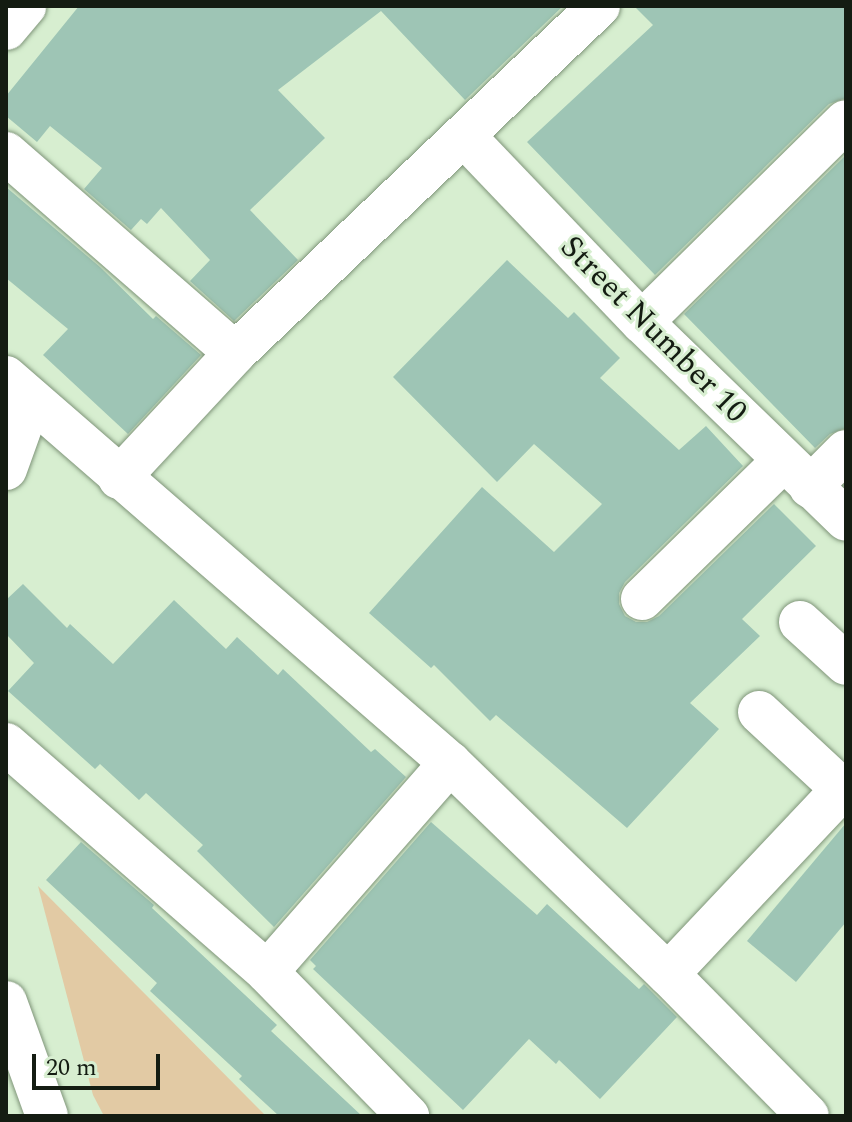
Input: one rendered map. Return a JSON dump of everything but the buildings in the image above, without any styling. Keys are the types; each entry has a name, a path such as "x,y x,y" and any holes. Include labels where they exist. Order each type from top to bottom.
{"street":[{"path":"6,29 25,6"},
{"path":"119,478 235,353 599,6"},
{"path":"642,322 846,121"},
{"name":"Street Number 10","path":"464,136 642,322 846,520"},
{"path":"6,153 235,353"},
{"path":"18,388 450,763 668,974 808,1116"},
{"path":"6,469 18,388"},
{"path":"642,599 796,474 846,451"},
{"path":"800,622 846,664"},
{"path":"668,974 844,787 759,712"},
{"path":"6,744 267,972 408,1116"},
{"path":"267,972 450,763"},
{"path":"6,1002 47,1116"}],"shaded area":[{"path":"38,886 266,1116 104,1116 93,1095"}]}
